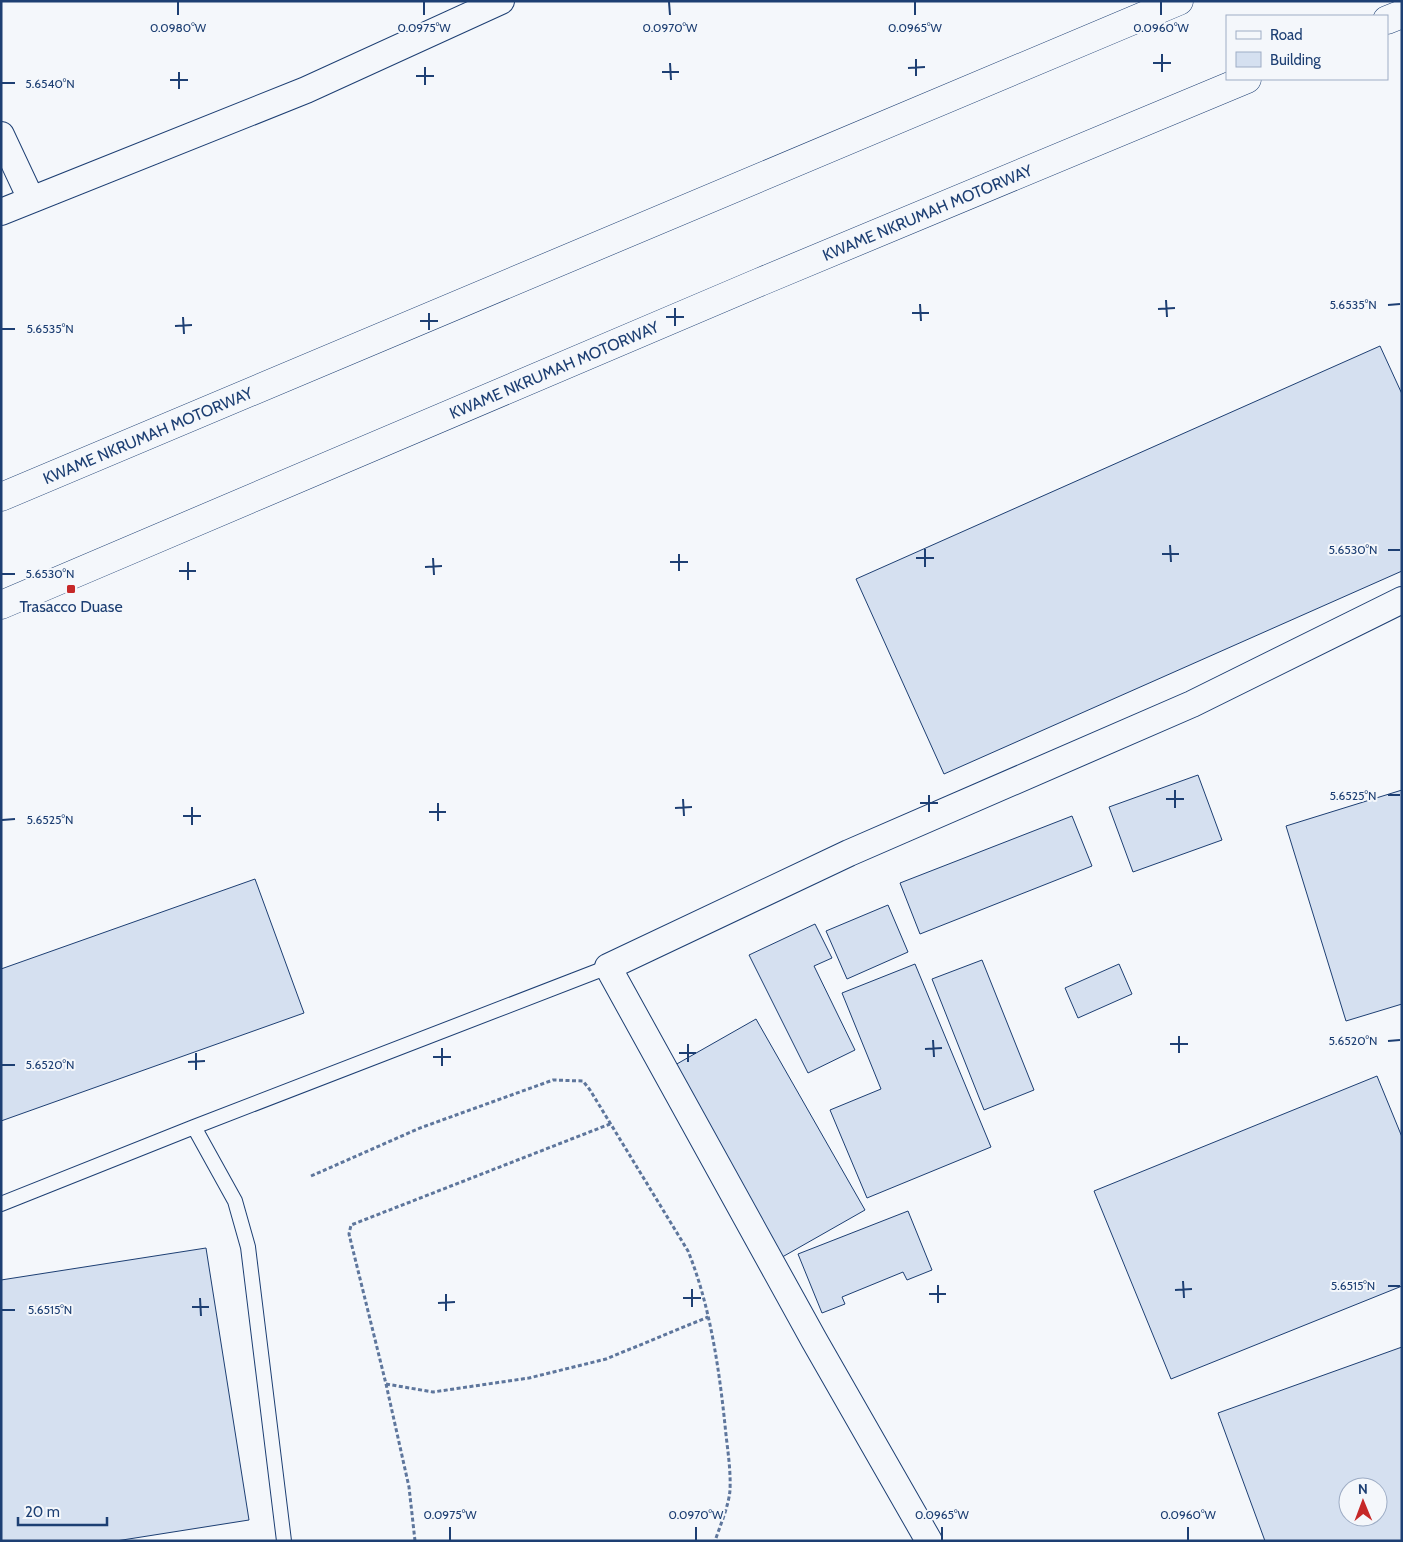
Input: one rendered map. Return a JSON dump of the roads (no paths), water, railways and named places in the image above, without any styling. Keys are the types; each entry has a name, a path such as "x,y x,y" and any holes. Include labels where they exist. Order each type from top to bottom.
{"highway":[{"name":"KWAME NKRUMAH MOTORWAY","path":"1,497 1179,1"},
{"path":"1388,20 1402,14"},
{"name":"KWAME NKRUMAH MOTORWAY","path":"1,606 751,286 1245,80"}],"street":[{"path":"1,212 306,90 501,1"},
{"path":"1,135 31,199"},
{"path":"929,1541 814,1340 608,967 849,853 1192,704 1402,600"}],"lane":[{"path":"1,1204 194,1127 608,967"},
{"path":"194,1127 235,1201 248,1247 284,1541"}],"place":[{"name":"Trasacco Duase","path":"71,589"}]}
